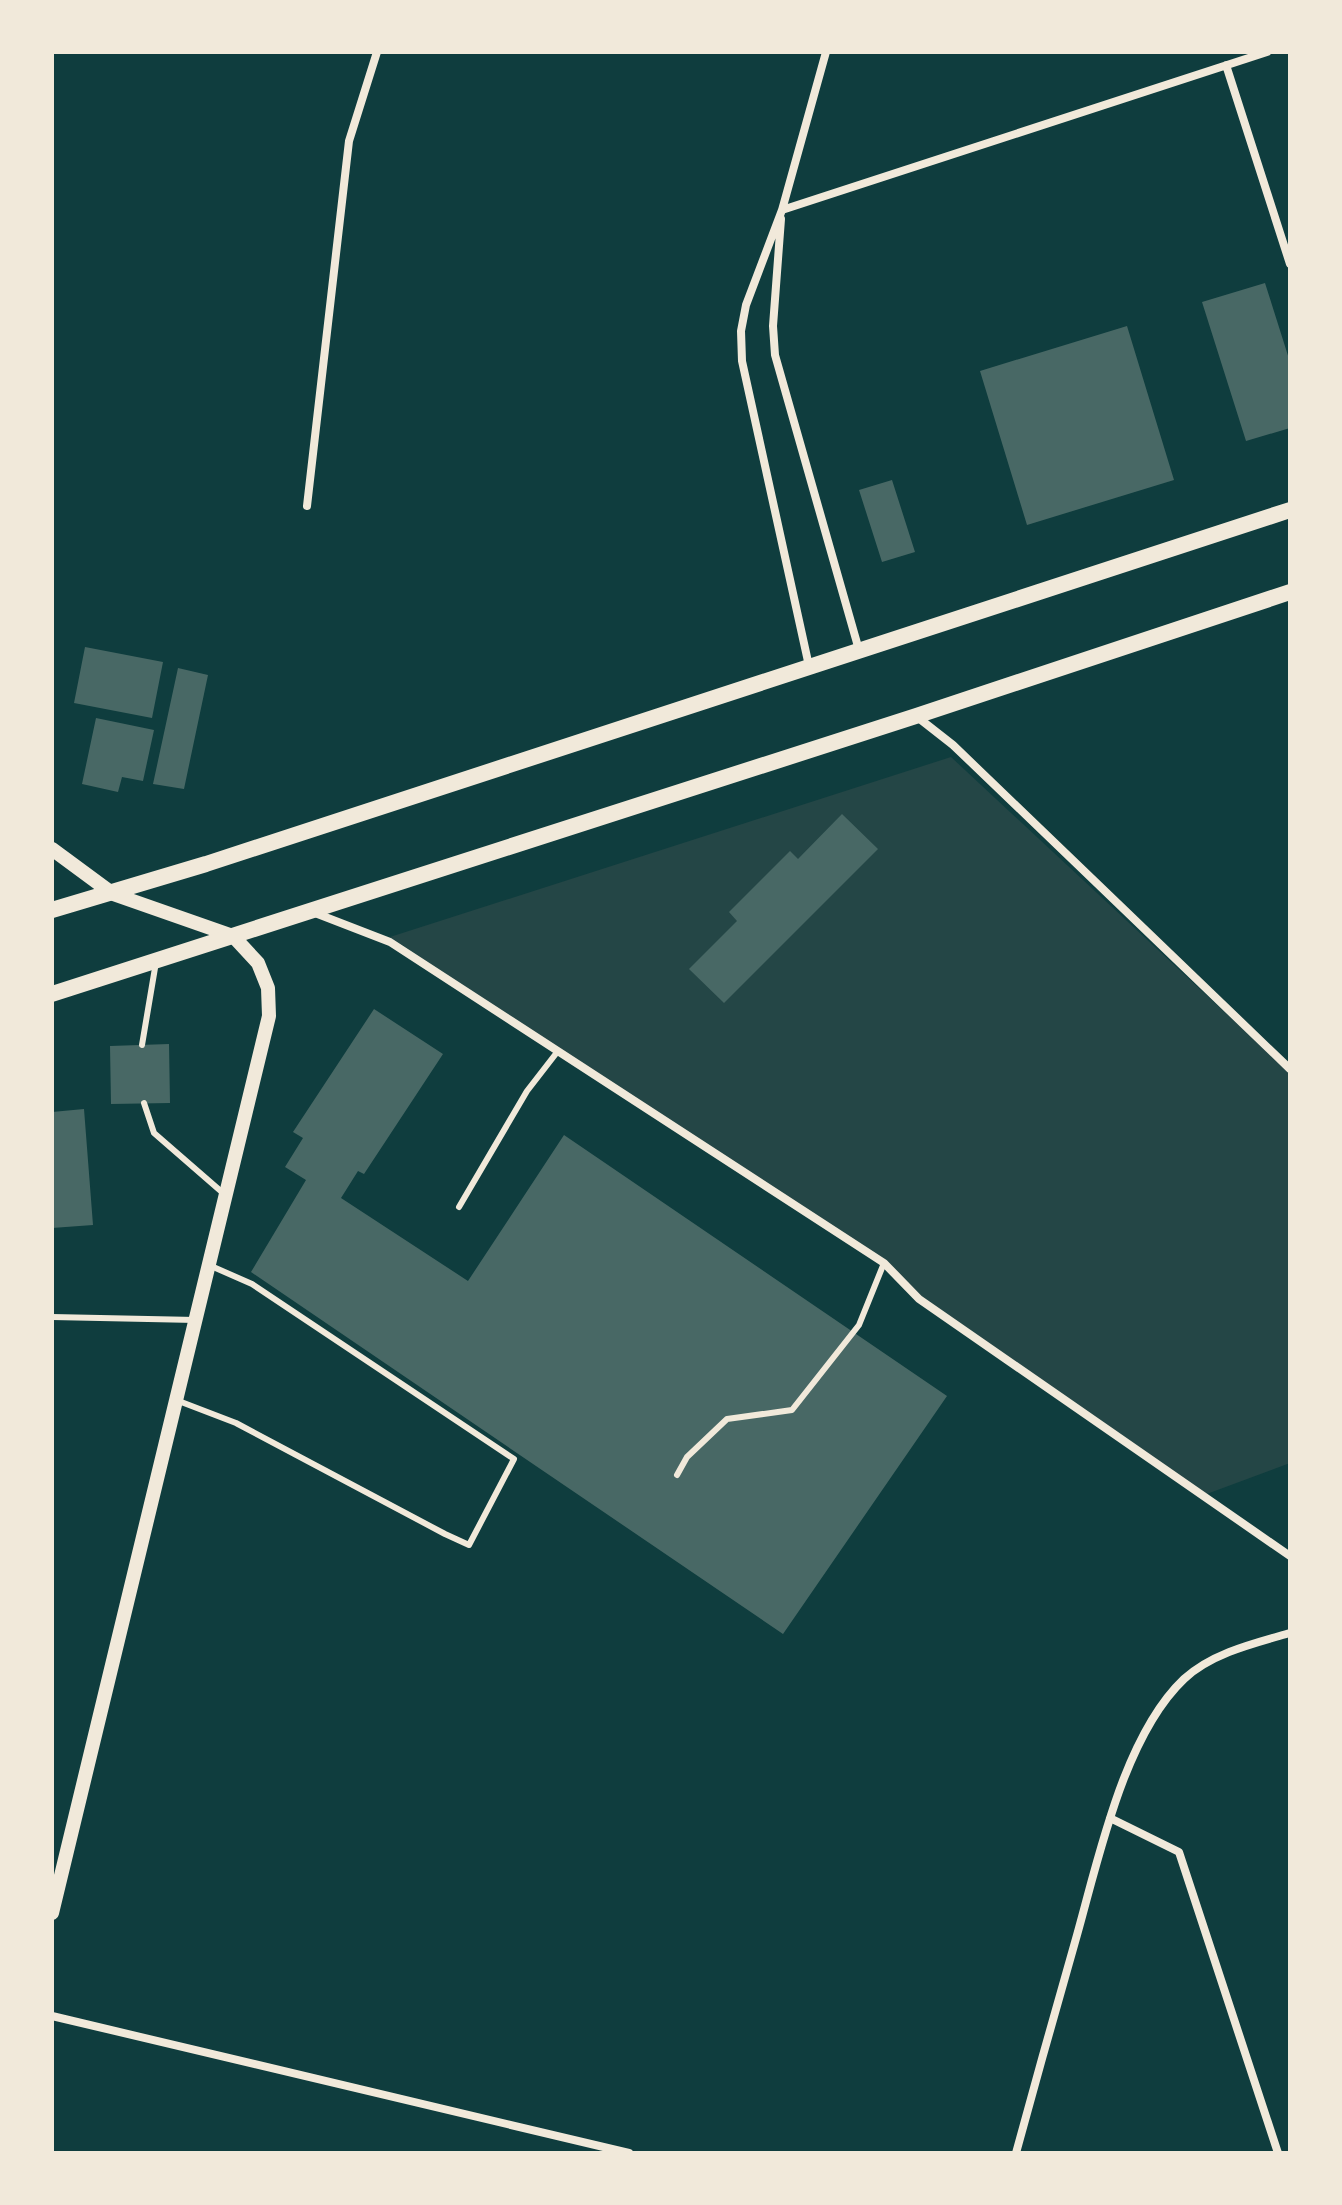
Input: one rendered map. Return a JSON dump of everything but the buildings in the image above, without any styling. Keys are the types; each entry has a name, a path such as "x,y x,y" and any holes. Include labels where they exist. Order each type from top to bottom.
{"main road":[{"path":"52,910 113,894 1290,510"},
{"path":"52,994 916,716 1290,592"}],"street":[{"path":"307,506 349,141 377,52"},
{"path":"809,666 742,361 741,331 746,305 782,210 826,52"},
{"path":"782,210 1267,52"},
{"path":"1226,65 1290,264"},
{"path":"782,210 773,326 775,355 859,650"},
{"path":"916,716 953,745 1290,1069"},
{"path":"52,849 113,894 233,936 258,963 268,988 269,1016 52,1913"},
{"path":"311,911 390,942 884,1263 919,1299 1290,1556"},
{"path":"1016,2153 1110,1818 1146,1728 1186,1677 1242,1647 1290,1633"},
{"path":"1110,1818 1179,1852 1278,2153"},
{"path":"52,2016 629,2153"}],"lane":[{"path":"142,1045 157,960"},
{"path":"459,1207 527,1091 558,1051"},
{"path":"144,1103 154,1133 226,1195"},
{"path":"677,1475 687,1457 727,1419 792,1410 859,1325 884,1263"},
{"path":"176,1400 236,1423 469,1545 514,1459 252,1284 209,1266"},
{"path":"52,1317 196,1320"}],"shaded area":[{"path":"951,757 1290,1073 1290,1463 1204,1495 920,1298 884,1263 390,937"}]}
